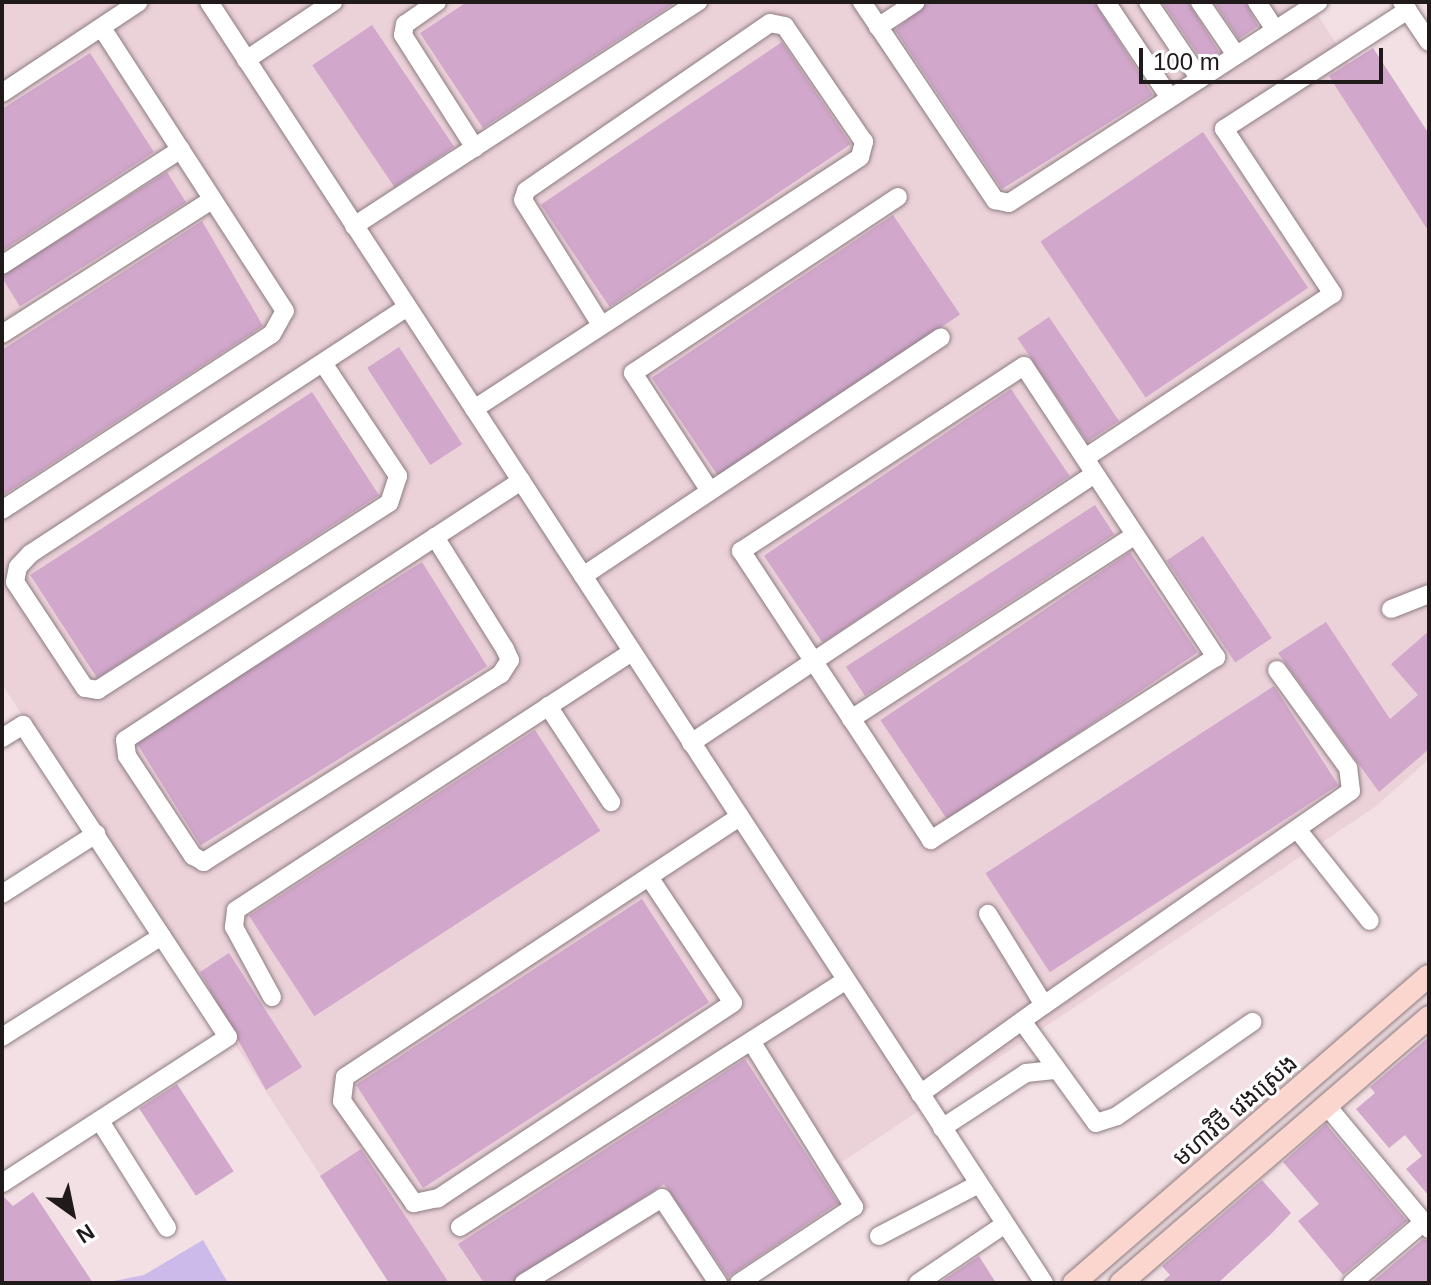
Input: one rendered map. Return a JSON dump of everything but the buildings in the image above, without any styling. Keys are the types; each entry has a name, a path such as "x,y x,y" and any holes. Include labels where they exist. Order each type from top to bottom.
{"main road":[{"name":"មហាវិថី វេងស្រេង","path":"1074,1283 1429,976"},
{"path":"1121,1283 1429,1017"}],"street":[{"path":"2,93 139,2"},
{"path":"209,2 1044,1283"},
{"path":"246,60 333,2"},
{"path":"437,2 405,24 403,35 475,148"},
{"path":"354,226 698,2"},
{"path":"862,2 995,200 1009,203 1317,2"},
{"path":"878,27 916,2"},
{"path":"1106,2 1170,98"},
{"path":"1148,2 1200,79"},
{"path":"1200,2 1236,55"},
{"path":"1257,2 1275,30"},
{"path":"1085,458 1333,294 1224,129 1405,6 1429,42"},
{"path":"474,409 860,157 864,142 785,26 770,23 526,191 523,200 601,325"},
{"path":"2,510 282,320 285,311 102,28"},
{"path":"2,265 181,149"},
{"path":"710,491 633,373 898,197"},
{"path":"2,334 213,199"},
{"path":"323,363 398,476 389,503 98,690 85,688 15,582 18,567 323,363 407,307"},
{"path":"583,576 941,337"},
{"path":"1024,366 1085,458 1216,657 931,840 741,551 1024,366"},
{"path":"691,743 1095,474"},
{"path":"435,537 505,649 510,660 501,674 204,862 193,856 127,756 125,740 435,537 521,481"},
{"path":"851,719 1135,535"},
{"path":"1391,609 1429,594"},
{"path":"272,997 234,927 236,910 632,652"},
{"path":"920,1094 1297,829 1355,782 1277,670"},
{"path":"548,706 611,802"},
{"path":"2,738 23,725 228,1037 2,1183"},
{"path":"649,877 733,1003 438,1198 414,1203 342,1101 345,1077 740,817"},
{"path":"1297,829 1370,921"},
{"path":"2,894 96,834"},
{"path":"988,914 1044,1005"},
{"path":"2,1037 162,936"},
{"path":"460,1227 846,980"},
{"path":"1022,1021 1096,1123 1117,1116 1252,1022"},
{"path":"739,1283 854,1207 751,1041"},
{"path":"942,1128 1026,1073 1057,1070"},
{"path":"1327,1106 1426,1226 1352,1283"},
{"path":"100,1121 167,1228"},
{"path":"879,1236 979,1184"},
{"path":"524,1283 662,1198 718,1283"},
{"path":"918,1283 1005,1224"}],"shaded area":[{"path":"2,2 1309,2 1429,186 1429,759 1375,807 842,1162 871,1207 745,1283 704,1283 659,1215 556,1283 390,1283 2,684"},
{"path":"203,1240 228,1283 104,1283 144,1275"}]}
